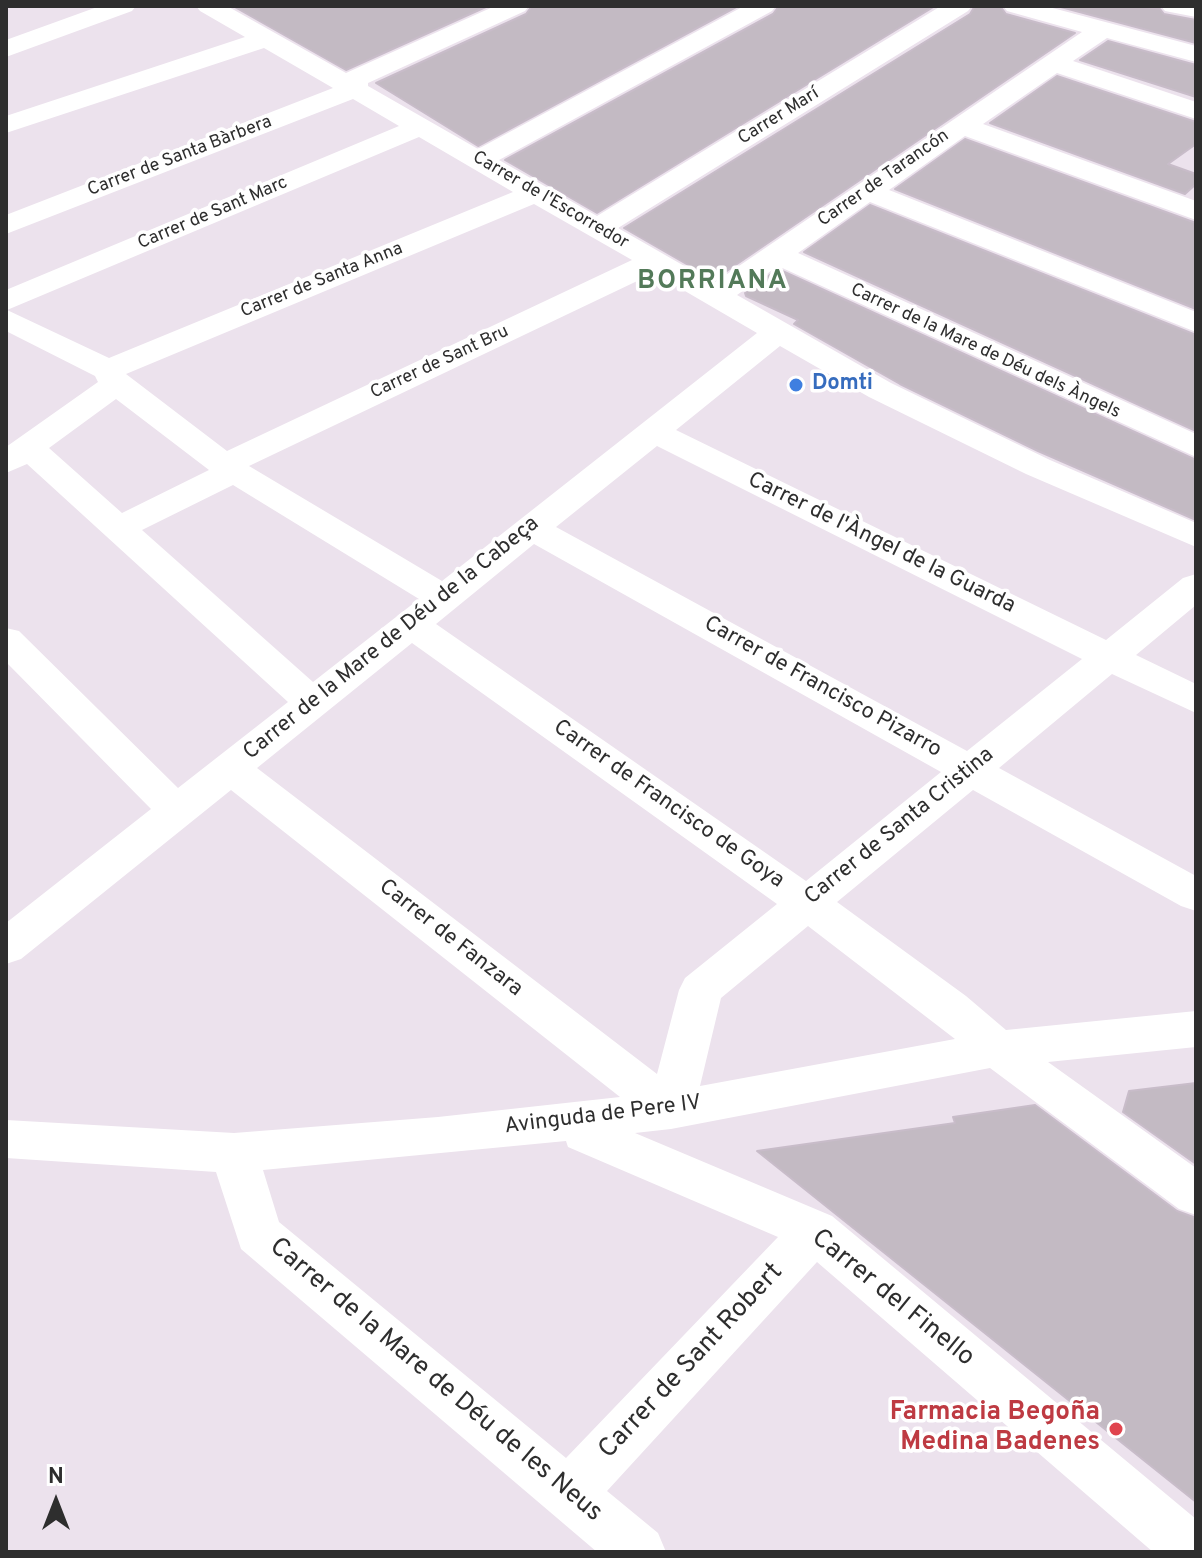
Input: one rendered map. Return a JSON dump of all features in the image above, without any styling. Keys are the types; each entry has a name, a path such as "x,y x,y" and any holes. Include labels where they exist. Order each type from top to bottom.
{"street":[{"name":"Carrer de l'Escorredor","path":"209,6 880,390 1038,467 1196,536"},
{"name":"Carrer de Santa Bàrbera","path":"6,225 355,89 355,79 516,6"},
{"path":"478,160 763,6"},
{"name":"Carrer Marí","path":"599,227 959,6"},
{"path":"1016,6 1196,54"},
{"path":"1174,6 1196,9"},
{"path":"6,49 103,8"},
{"name":"Carrer de Tarancón","path":"715,296 1103,29"},
{"path":"6,125 266,39"},
{"path":"1053,63 1196,111"},
{"path":"962,126 1196,211"},
{"name":"Carrer de Sant Marc","path":"6,301 420,127"},
{"path":"867,191 1196,323"},
{"name":"Carrer de Santa Anna","path":"17,455 112,377 536,193"},
{"name":"Carrer de la Mare de Déu dels Àngels","path":"776,254 1196,447"},
{"name":"Carrer de Sant Bru","path":"119,528 229,468 655,261"},
{"path":"6,319 112,377 229,468 444,598"},
{"name":"Carrer de la Mare de Déu de la Cabeça","path":"6,947 778,332"},
{"name":"Carrer de l'Àngel de la Guarda","path":"653,431 1196,700"},
{"path":"17,455 119,528 312,702"},
{"name":"Carrer de Francisco Pizarro","path":"531,528 1196,895"},
{"name":"Carrer de Santa Cristina","path":"671,1110 701,990 1196,586"},
{"name":"Carrer de Francisco de Goya","path":"410,624 807,903 950,1008 997,1049 1196,1195"},
{"path":"6,640 176,810"},
{"name":"Carrer de Fanzara","path":"230,768 671,1110"},
{"name":"Avinguda de Pere IV","path":"6,1139 234,1153 438,1136 671,1110 997,1049 1196,1029"},
{"name":"Carrer del Finello","path":"671,1110 585,1133 815,1231 1194,1552"},
{"name":"Carrer de la Mare de Déu de les Neus","path":"234,1153 258,1234 639,1552"},
{"name":"Carrer de Sant Robert","path":"569,1493 815,1231"}],"building":[{"path":"233,6 488,6 346,70"},
{"path":"532,6 738,6 478,146 376,83 526,14"},
{"path":"779,6 935,6 597,213 505,160 773,14"},
{"path":"975,6 1000,6 1006,14 1075,33 718,277 709,277 624,228 970,14"},
{"path":"1057,6 1160,9 1164,14 1196,20 1196,43"},
{"path":"1108,41 1196,65 1196,97 1080,60"},
{"path":"1057,76 1196,122 1196,144 1168,164 1196,174 1196,184 1185,194 990,123"},
{"path":"965,139 1196,223 1196,309 895,189"},
{"path":"870,205 1196,335 1196,431 804,252"},
{"path":"778,269 1196,460 1196,520 1038,451 900,384 794,324 798,320 746,296 745,293"},
{"path":"1196,1083 1196,1164 1123,1112 1129,1091"},
{"path":"1035,1105 1177,1211 1196,1218 1196,1502 757,1151 955,1123 953,1117"}],"place":[{"name":"Domti","path":"796,385"},
{"name":"Farmacia Begoña Medina Badenes","path":"1116,1429"}],"district":[{"name":"BORRIANA","path":"713,283"}]}
